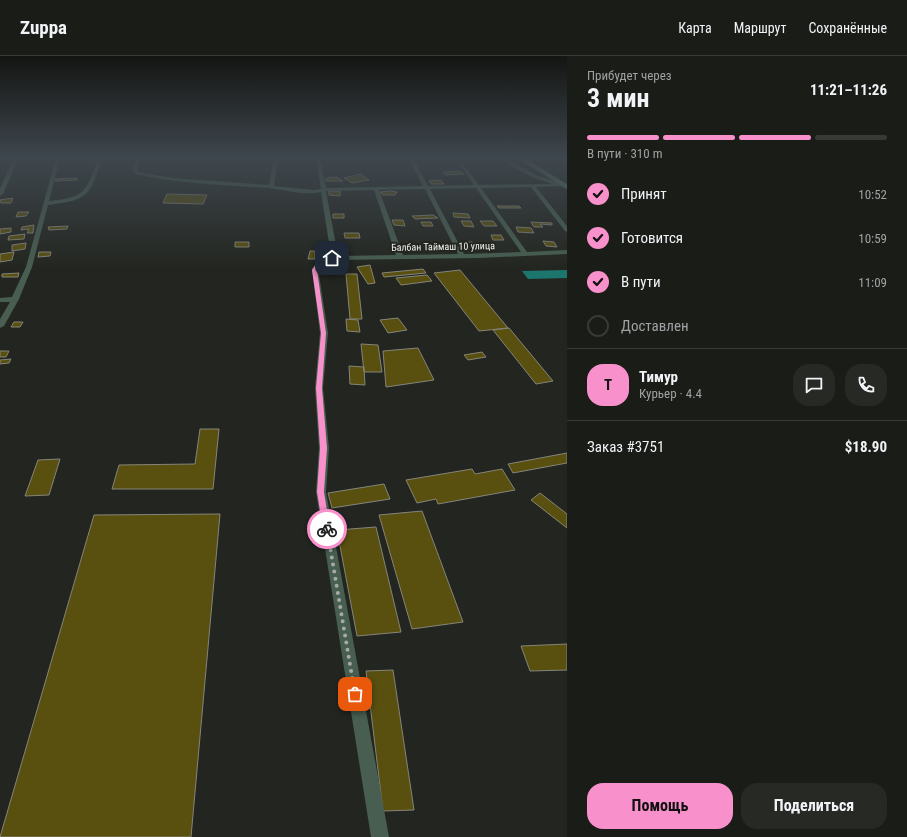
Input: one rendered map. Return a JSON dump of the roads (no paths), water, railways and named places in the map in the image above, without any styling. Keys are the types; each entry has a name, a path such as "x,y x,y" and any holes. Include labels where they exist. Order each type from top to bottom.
{"street":[{"path":"0,326 15,299 28,267 49,194"},
{"path":"47,203 71,200 85,194"},
{"path":"323,194 335,258"},
{"path":"378,194 400,257"},
{"path":"430,194 462,256"},
{"path":"484,194 525,253"},
{"path":"539,194 567,230"},
{"name":"Балбан Таймаш 10 улица","path":"380,837 321,492 324,448 319,388 324,333 315,270 320,262 335,258 462,256 567,252"},
{"path":"0,300 15,299"}],"water":[{"path":"567,270 567,278 528,279 522,271"}]}
